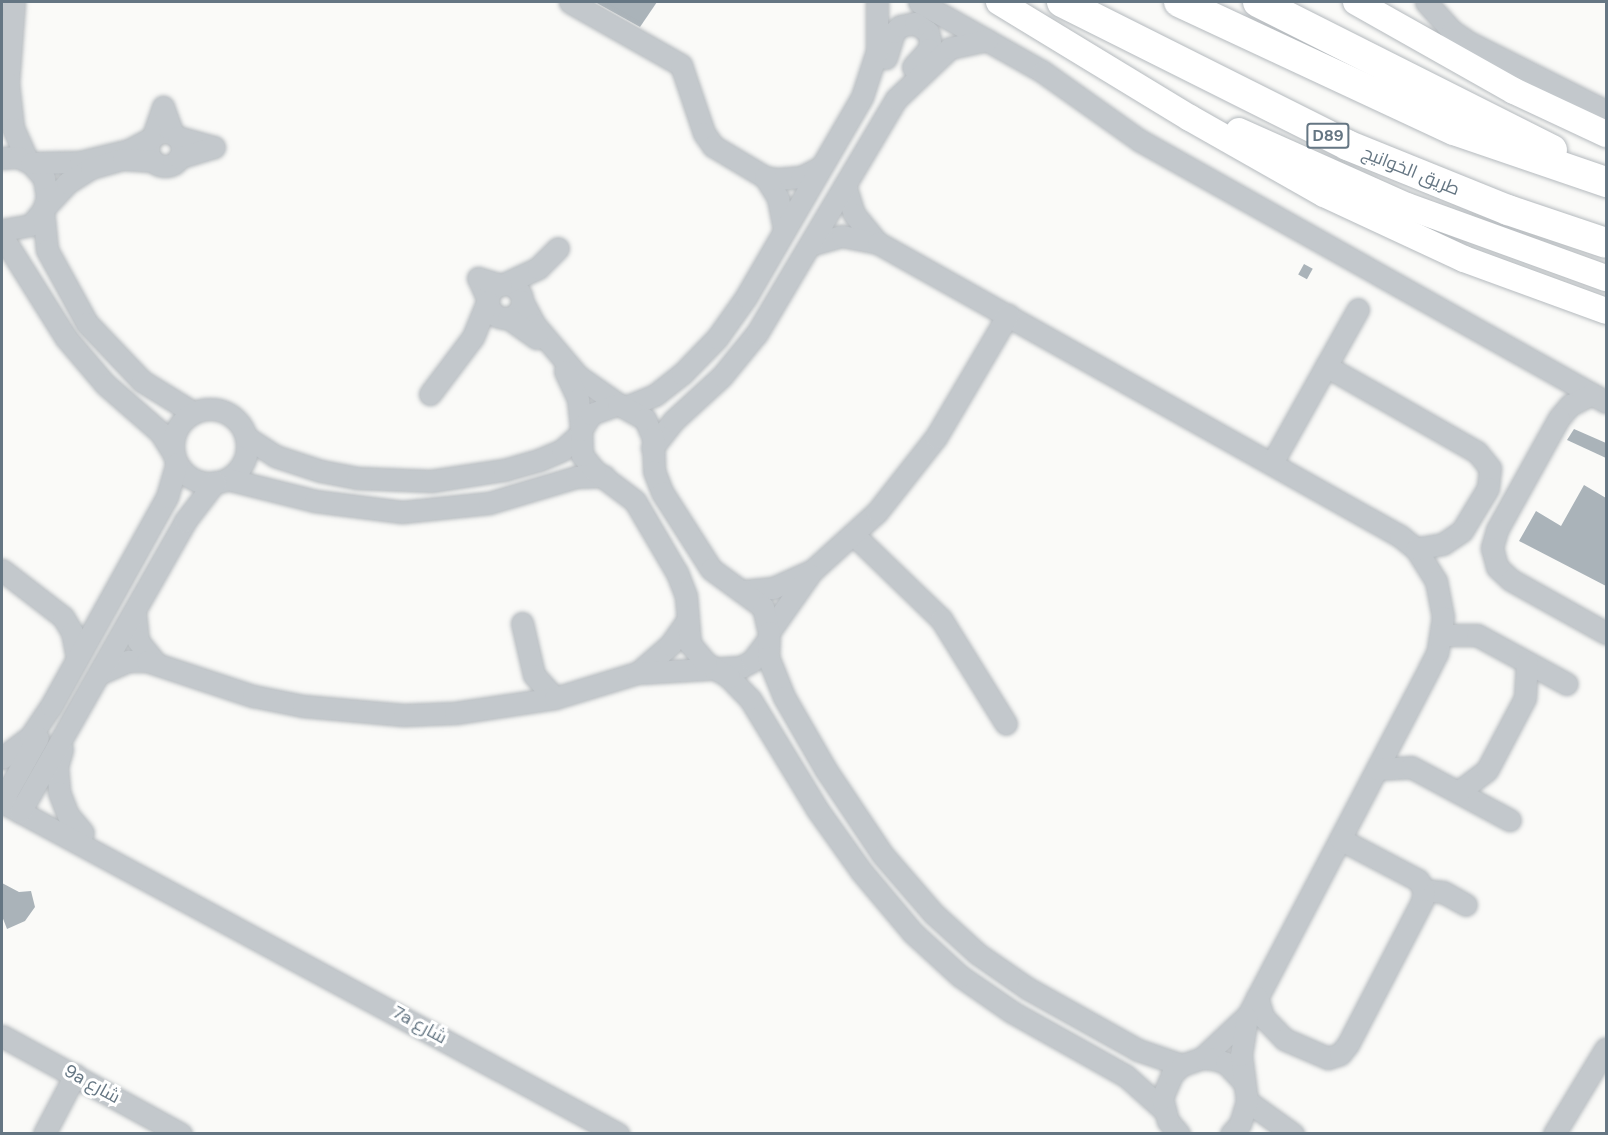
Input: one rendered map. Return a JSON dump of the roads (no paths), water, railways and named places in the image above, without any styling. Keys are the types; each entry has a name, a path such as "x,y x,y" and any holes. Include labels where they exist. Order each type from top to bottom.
{"highway":[{"name":"طريق الخوانيج","path":"1062,2 1347,145 1487,202 1606,243"},
{"path":"1179,2 1454,130 1606,182"},
{"path":"1258,2 1517,131 1606,182"}],"main road":[{"path":"999,2 1125,76 1227,141 1324,195 1464,259 1606,311"},
{"path":"1356,2 1514,91 1606,134"},
{"path":"1125,76 1407,206 1606,278"}],"street":[{"path":"14,2 8,83 13,128 46,188 44,208 47,250 87,323 142,381 194,413"},
{"path":"570,2 676,60 688,78 708,140 765,177 778,198 784,230"},
{"path":"862,97 877,51 877,2"},
{"path":"919,2 1043,72 1139,140 1599,398"},
{"path":"1426,2 1452,31 1470,43 1606,111"},
{"path":"8,802 51,706 167,497 176,458 179,425 194,413 204,409 226,412 235,419 246,437 275,456 321,471 357,478 422,481 468,477 531,462 562,450 599,408 623,405 663,390 717,338 746,297 883,64 894,32 907,22 923,26 930,40 929,49 906,75 810,245 740,355 673,421 652,448"},
{"path":"887,111 940,56 962,43 987,40"},
{"path":"2,158 30,162 70,163 100,160 130,158 153,161 148,151 167,141 100,160 67,183 22,229 2,230"},
{"path":"765,177 790,179 821,167"},
{"path":"845,185 854,214 878,243"},
{"path":"2,236 66,338 105,384 160,432 176,458 193,479 221,480 315,501 402,512 489,503 576,477 604,476"},
{"path":"810,245 842,236 878,243 1272,463 1416,549 1428,565 1441,599 1442,635 1437,653 1253,1006 1242,1041 1245,1091 1240,1124 1231,1134"},
{"path":"430,394 473,337 495,293 538,268 558,248"},
{"path":"473,337 518,312 538,268"},
{"path":"495,293 516,289 575,390 582,454 604,476 635,501 677,573 686,596 690,644 750,699 838,841 892,909 936,955 1003,1006 1126,1076 1164,1110 1179,1134"},
{"path":"495,293 495,315 506,318 530,331 585,383 645,418 657,481 703,559 721,578 743,591 763,607 778,684 826,770 883,855 934,914 978,954 1027,988 1138,1050 1182,1065"},
{"path":"1272,463 1358,309"},
{"path":"101,673 128,661 156,663 253,696 353,712 455,713 555,698 637,673 741,667 752,661 813,570 854,535 898,489 930,446 1008,315"},
{"path":"1326,366 1478,452 1490,468 1488,488 1462,531 1443,544 1416,549"},
{"path":"1599,398 1570,405 1559,418 1497,530 1492,548 1497,567 1510,580 1606,633"},
{"path":"83,833 65,809 57,780 60,755 73,722 191,510 244,461 246,437"},
{"path":"854,535 941,619 1006,724"},
{"path":"2,570 57,610 72,632 77,658"},
{"path":"743,591 773,588 813,570"},
{"path":"57,610 86,613 110,599"},
{"path":"1441,599 1477,635 1561,681 1525,698"},
{"path":"135,613 138,641 156,663"},
{"path":"637,673 660,656 687,621"},
{"path":"522,623 534,675 555,698"},
{"path":"1442,635 1477,635"},
{"path":"1485,807 1488,770 1525,698 1527,663"},
{"path":"2,758 30,737 51,706"},
{"path":"8,802 73,722"},
{"path":"1394,736 1411,767"},
{"path":"1377,769 1411,767 1510,820"},
{"path":"1458,792 1488,770"},
{"name":"7a شارع","path":"8,802 83,833 221,917 618,1134"},
{"name":"7a شارع","path":"8,802 221,917"},
{"path":"1253,1006 1284,1039 1322,1058 1340,1054 1422,901 1424,890 1418,880 1340,839"},
{"path":"1424,890 1443,892 1466,905"},
{"path":"1164,1110 1165,1085 1182,1065 1202,1058 1253,1006"},
{"name":"9a شارع","path":"2,1036 181,1134"},
{"path":"1554,1134 1606,1048"},
{"path":"1202,1058 1226,1064 1245,1091 1293,1134"},
{"path":"44,1134 75,1075"}]}
